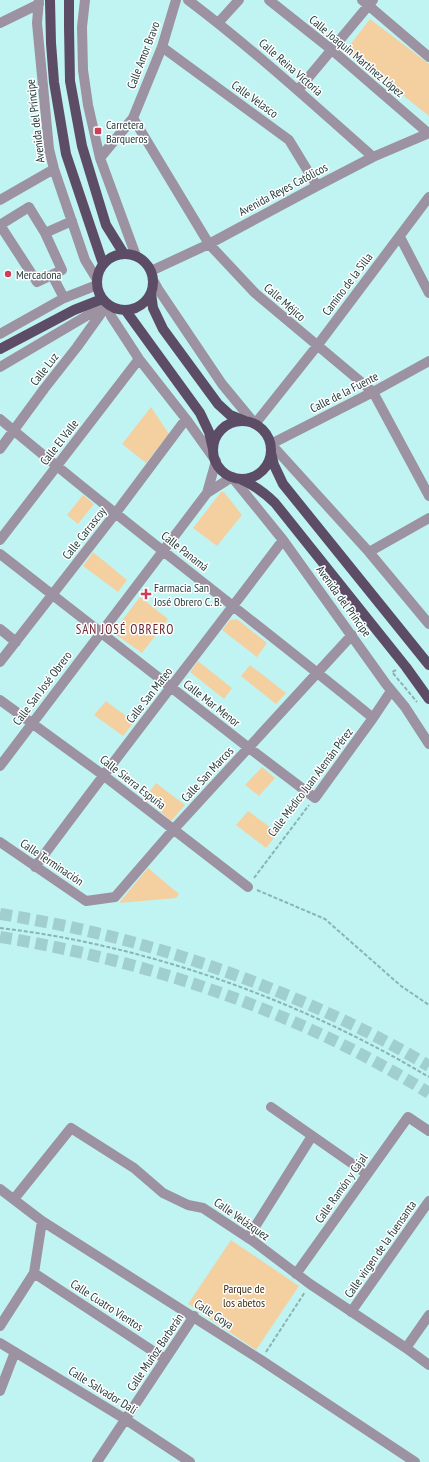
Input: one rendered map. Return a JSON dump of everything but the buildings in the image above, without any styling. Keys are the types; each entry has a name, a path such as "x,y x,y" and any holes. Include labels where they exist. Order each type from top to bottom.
{"main road":[{"name":"Avenida del Príncipe","path":"50,0 54,82 66,154 103,264"},
{"path":"69,0 70,80 82,146 106,224 124,254"},
{"path":"126,311 200,413 209,432 219,468 225,473 236,478 247,479 261,472 266,467 271,449 265,432 251,423 230,415 218,404 163,329 153,308 151,292 152,276 143,260 136,256 124,254 112,256 99,270 96,282 97,290 106,303 117,310 126,311 137,308 146,302 151,292"},
{"path":"0,349 74,310 106,303"},
{"path":"213,450 214,442 223,428 238,422 251,423"},
{"name":"Avenida del Príncipe","path":"271,449 278,476 289,492 429,665"},
{"name":"Avenida del Príncipe","path":"236,478 252,484 263,491 275,503 401,660 429,699"}],"street":[{"path":"85,0 82,27 83,70 88,105 100,158 136,256"},
{"name":"Calle Amor Bravo","path":"100,158 133,118 162,47 176,0"},
{"name":"Calle Reina Victoria","path":"188,0 218,22 298,90 373,157"},
{"path":"218,22 239,0"},
{"name":"Calle Joaquín Martínez López","path":"269,0 332,50 428,133"},
{"path":"0,23 39,2"},
{"name":"Avenida del Príncipe","path":"39,2 37,23 49,149 54,169 85,260 96,282"},
{"path":"298,90 332,50 368,2 429,56"},
{"name":"Calle Velasco","path":"162,47 289,140 317,186"},
{"name":"Calle Méjico","path":"133,118 209,244 255,293 373,392 429,496"},
{"name":"Avenida Reyes Católicos","path":"152,276 317,186 373,157 428,133"},
{"path":"0,200 54,169"},
{"name":"Camino de la Silla","path":"251,423 317,346 429,197"},
{"path":"29,207 45,233 62,270 37,282 2,231 0,225 29,207"},
{"path":"45,233 72,221"},
{"path":"400,237 429,293"},
{"path":"52,275 64,298"},
{"path":"152,276 158,289 222,384 251,423"},
{"path":"0,334 96,282"},
{"path":"0,367 106,303 111,316 140,359 216,461"},
{"name":"Calle Luz","path":"0,449 44,389 78,347 106,303"},
{"name":"Calle El Valle","path":"0,540 140,359"},
{"name":"Calle de la Fuente","path":"271,449 429,361"},
{"name":"Calle Panamá","path":"0,419 115,514 164,550 373,718"},
{"name":"Calle Carrascoy","path":"0,662 115,514 186,419"},
{"path":"271,449 369,552 429,624"},
{"name":"Calle San José Obrero","path":"0,766 207,493 216,461"},
{"name":"Avenida del Príncipe","path":"236,478 283,540 391,691 405,707 429,744"},
{"name":"Calle San José Obrero","path":"207,493 236,478"},
{"path":"369,552 429,518"},
{"name":"Calle San Mateo","path":"34,867 103,775 172,688 283,540"},
{"name":"Calle Mar Menor","path":"0,554 100,633 315,798"},
{"path":"0,629 16,642"},
{"name":"Calle San Marcos","path":"115,897 173,830 352,635"},
{"name":"Calle Médico Juan Alemán Pérez","path":"315,798 391,691"},
{"name":"Calle Sierra Espuña","path":"0,700 103,775 248,887"},
{"name":"Calle Terminación","path":"0,842 34,867 86,901 115,897"},
{"path":"271,1107 367,1174"},
{"name":"Calle Ramón y Cajal","path":"296,1274 408,1117 429,1131"},
{"name":"Calle Velázquez","path":"14,1200 71,1128 134,1168 163,1193 188,1205 203,1208 248,1238 310,1284 429,1365"},
{"path":"248,1238 312,1136"},
{"name":"Calle Goya","path":"0,1189 42,1221 194,1316 415,1462"},
{"name":"Calle virgen de la fuensanta","path":"351,1312 429,1201"},
{"path":"0,1326 34,1273 42,1221"},
{"name":"Calle Cuatro Vientos","path":"34,1273 165,1359"},
{"path":"406,1348 429,1315"},
{"name":"Calle Muñoz Barberán","path":"97,1462 194,1316"},
{"name":"Calle Salvador Dalí","path":"0,1343 125,1419 190,1462"},
{"path":"0,1391 15,1352"}],"path":[{"name":"Calle Médico Juan Alemán Pérez","path":"248,887 315,798"},
{"path":"248,887 325,918 401,986 429,1005"},
{"path":"0,928 103,945 192,971 251,991 344,1031 429,1077"},
{"path":"261,1360 310,1284"}],"green space":[{"path":"370,19 429,64 429,116 346,50"},
{"path":"151,407 169,434 146,463 122,444"},
{"path":"221,492 224,492 242,515 217,546 193,528"},
{"path":"83,495 94,504 78,524 67,515"},
{"path":"93,552 127,580 118,592 83,566"},
{"path":"140,597 168,619 142,653 115,634 114,631"},
{"path":"237,619 267,643 257,657 222,630 230,620"},
{"path":"198,661 232,688 224,699 190,672"},
{"path":"250,665 286,693 276,704 241,676"},
{"path":"106,701 134,722 123,736 94,715"},
{"path":"262,767 275,778 259,796 245,785"},
{"path":"156,783 185,805 171,821 145,798"},
{"path":"248,811 278,833 266,848 236,825"},
{"path":"148,868 179,894 176,898 119,903"},
{"name":"Parque de los abetos","path":"231,1240 299,1286 256,1350 188,1304"}],"tunnel":[{"path":"0,914 80,929 158,949 196,961 272,989 310,1005 385,1041 429,1066"},
{"path":"0,937 56,947 112,960 168,976 222,994 276,1014 328,1038 379,1064 429,1093"}],"place":[{"name":"Carretera Barqueros","path":"98,131"},
{"name":"Mercadona","path":"8,274"},
{"name":"Farmacia San José Obrero C. B.","path":"146,594"}],"district":[{"name":"SAN JOSÉ OBRERO","path":"125,629"}]}
